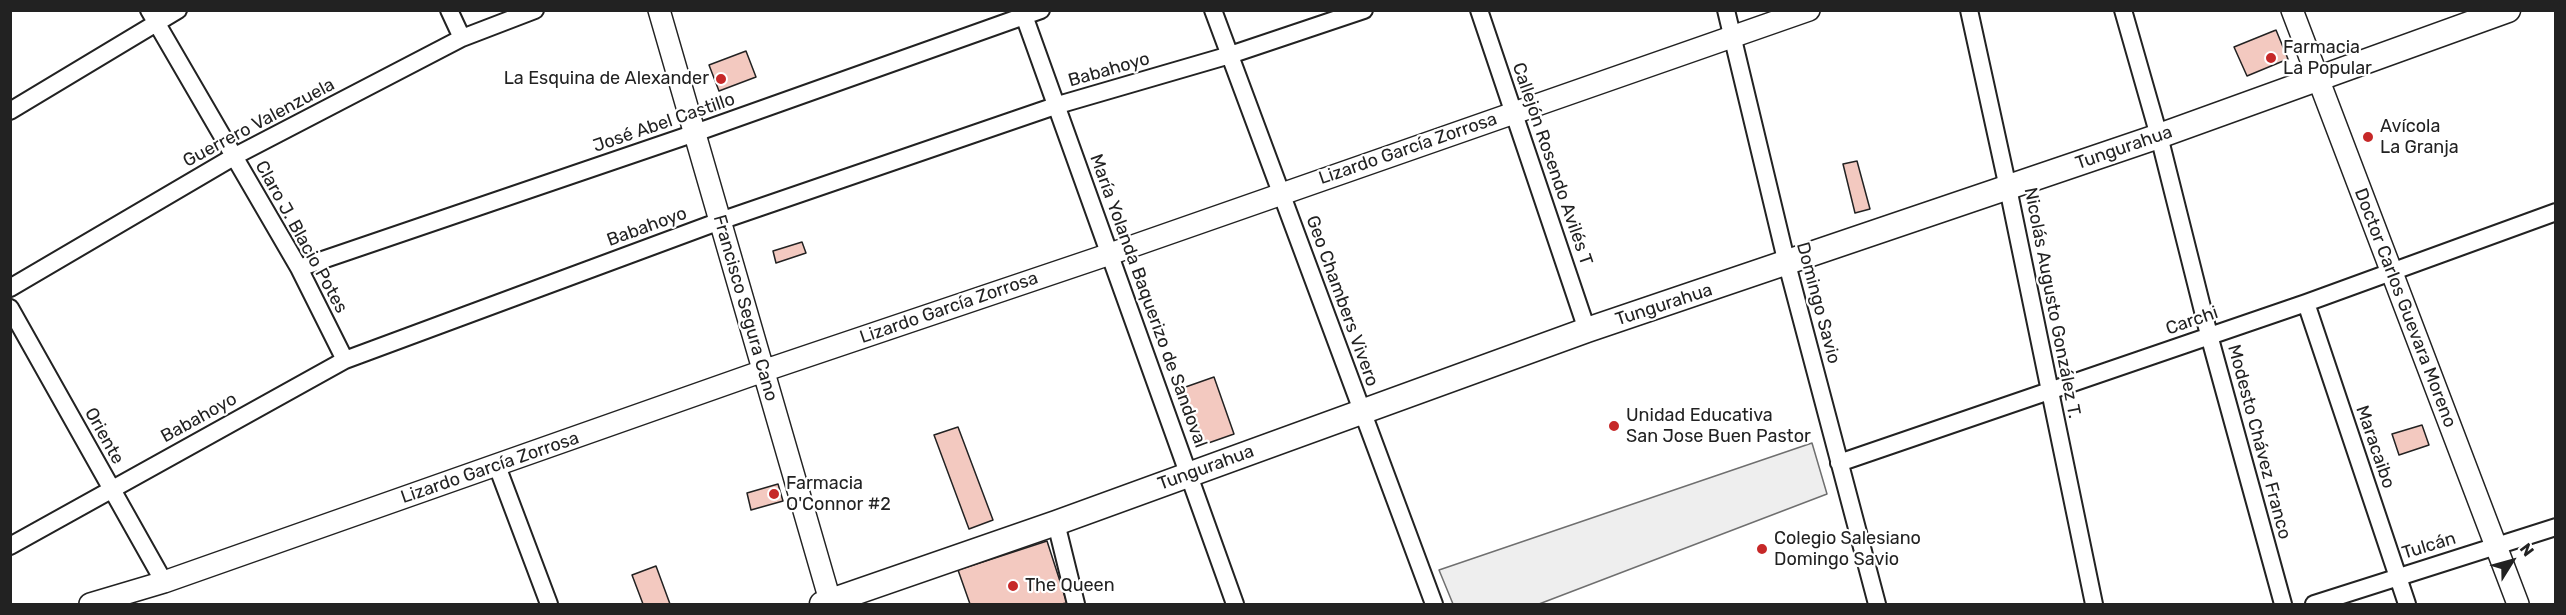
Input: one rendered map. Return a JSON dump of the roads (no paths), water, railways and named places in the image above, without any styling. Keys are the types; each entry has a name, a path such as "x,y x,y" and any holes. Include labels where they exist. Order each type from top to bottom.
{"main road":[{"name":"Tungurahua","path":"828,603 1362,413 1587,330 2159,136 2508,10"}],"street":[{"path":"10,111 152,17 178,10"},
{"path":"449,10 462,38"},
{"name":"Guerrero Valenzuela","path":"10,288 235,156 462,38 535,10"},
{"name":"Francisco Segura Cano","path":"659,10 764,371 828,603"},
{"name":"José Abel Castillo","path":"299,268 695,133 1023,14 1041,10"},
{"name":"Geo Chambers Vivero","path":"1213,10 1434,604"},
{"name":"Babahoyo","path":"10,546 345,360 720,221 1058,105 1230,55 1364,10"},
{"name":"Callejón Rosendo Avilés T","path":"1479,10 1587,330"},
{"name":"Domingo Savio","path":"1726,10 1787,264 1877,604"},
{"name":"Lizardo García Zorrosa","path":"90,604 164,582 764,371 1110,254 1809,10"},
{"name":"Nicolás Augusto González T.","path":"1969,10 2094,604"},
{"name":"Modesto Chávez Franco","path":"2123,10 2159,136 2283,604"},
{"name":"Doctor Carlos Guevara Moreno","path":"2292,10 2518,604"},
{"name":"María Yolanda Baquerizo de Sandoval","path":"1023,14 1058,105 1234,604"},
{"name":"Claro J. Blacio Potes","path":"152,17 299,268 345,360"},
{"name":"Carchi","path":"1839,463 2306,303 2556,212"},
{"name":"Maracaibo","path":"2306,303 2407,604"},
{"name":"Oriente","path":"10,308 164,582"},
{"path":"497,466 549,604"},
{"path":"1056,523 1076,604"},
{"name":"Tulcán","path":"2314,604 2556,527"}],"place":[{"name":"Farmacia La Popular","path":"2271,58"},
{"name":"La Esquina de Alexander","path":"721,79"},
{"name":"Avícola La Granja","path":"2368,137"},
{"name":"Unidad Educativa San Jose Buen Pastor","path":"1614,426"},
{"name":"Farmacia O'Connor #2","path":"774,494"},
{"name":"Colegio Salesiano Domingo Savio","path":"1762,549"},
{"name":"The Queen","path":"1013,586"}]}
